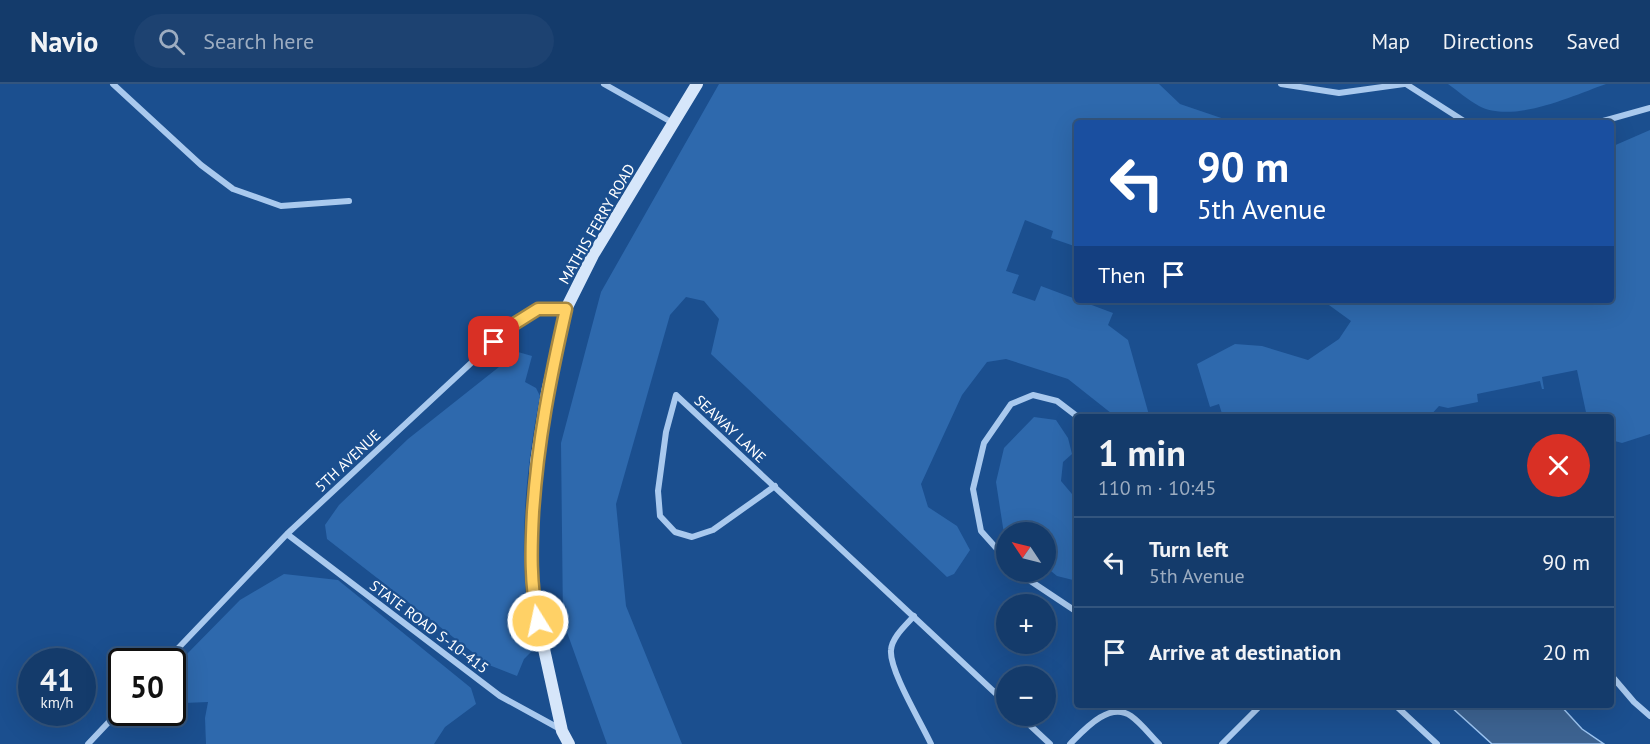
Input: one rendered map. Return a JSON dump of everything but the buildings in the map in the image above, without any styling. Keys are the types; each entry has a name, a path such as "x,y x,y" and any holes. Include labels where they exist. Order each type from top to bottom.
{"main road":[{"name":"MATHIS FERRY ROAD","path":"569,744 562,730 533,599 531,550 536,462 547,392 566,309 594,255 697,84"}],"street":[{"path":"113,84 201,165 233,189 281,206 349,201"},
{"path":"604,84 673,123"},
{"path":"1281,84 1339,93 1405,84 1462,120"},
{"path":"1607,120 1650,108"},
{"name":"5TH AVENUE","path":"178,648 287,534 511,326 538,309 566,309"},
{"name":"SEAWAY LANE","path":"775,486 713,530 692,537 675,532 660,516 658,491 666,432 676,395 775,486 996,694"},
{"path":"996,548 981,531 973,489 984,443 1011,404 1033,395 1057,401 1074,414"},
{"name":"STATE ROAD S-10-415","path":"287,534 500,696 562,730"},
{"path":"1032,582 1074,610"},
{"path":"914,616 895,638 891,650 895,671 932,744"},
{"path":"1614,679 1634,702 1650,716"},
{"path":"1222,744 1258,708"},
{"path":"1398,708 1437,744"},
{"path":"1070,744 1100,717 1111,712 1123,712 1131,716 1159,744"},
{"path":"88,744 108,723"},
{"path":"1031,726 1050,744"}],"shaded area":[{"path":"719,84 1159,84 1180,104 1227,120 1074,120 1074,246 1051,238 1053,231 1025,220 1006,271 1019,275 1012,293 1035,301 1041,286 1074,298 1074,303 1086,303 1113,313 1108,325 1128,340 1149,414 1112,414 1068,379 1006,359 987,362 962,395 921,484 928,507 957,526 970,550 954,574 947,577 711,354 719,319 704,301 686,297 670,315 616,504 626,606 682,744 607,744 563,621 561,443 601,292"},
{"path":"1448,84 1606,84 1543,106 1508,112 1493,111 1479,106"},
{"path":"1650,130 1650,434 1622,443 1614,441 1614,414 1586,414 1577,370 1542,377 1544,389 1540,381 1477,394 1478,402 1448,408 1439,406 1432,414 1222,414 1219,404 1210,407 1197,364 1235,344 1262,346 1308,360 1339,339 1351,321 1326,303 1614,303 1614,146"},
{"path":"518,352 532,356 525,382 536,388 540,396 529,466 524,537 526,592 535,648 524,659 517,676 489,665 327,539 325,525 339,505 408,439"},
{"path":"1034,417 1056,420 1068,438 1072,454 1063,462 1061,481 1074,496 1074,580 1056,575 1056,522 1002,522 996,482 1004,448"},
{"path":"284,574 338,580 471,688 476,704 445,727 434,744 206,744 205,718 208,702 186,703 186,655 240,600"},
{"path":"1452,708 1563,708 1582,729 1604,744 1492,744"}],"route":[{"path":"494,342 511,326 538,309 566,309 547,392 536,462 531,550 533,599 538,621"}]}
